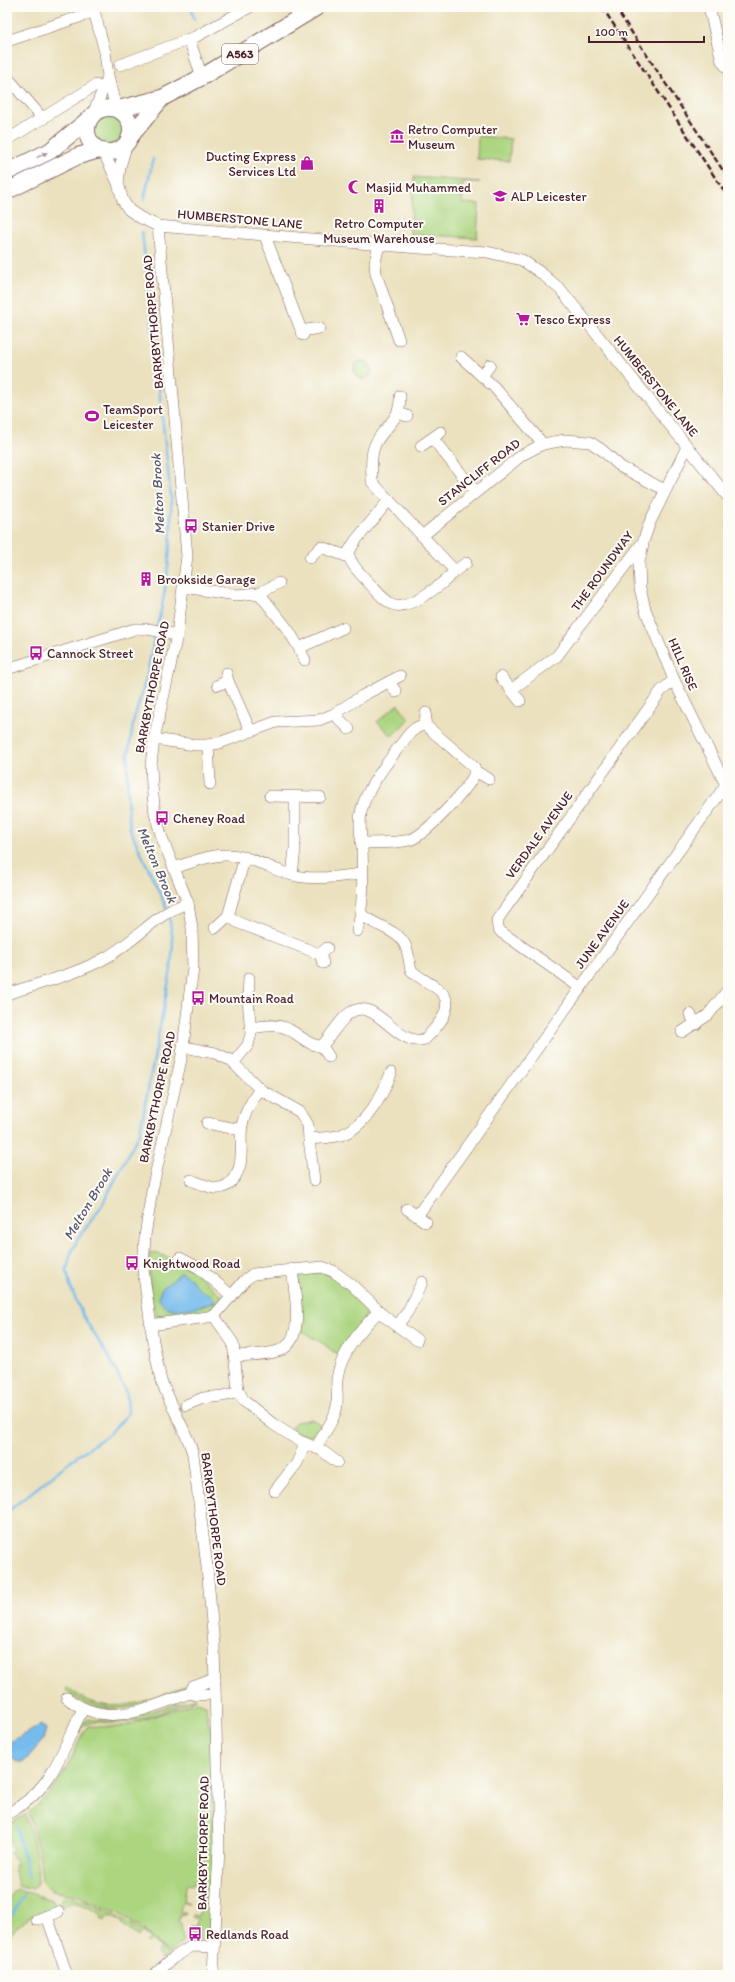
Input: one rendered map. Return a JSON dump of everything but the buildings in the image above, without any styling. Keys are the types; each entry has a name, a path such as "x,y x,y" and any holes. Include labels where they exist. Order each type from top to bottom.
{"highway":[{"name":"A563","path":"117,109 162,98 202,76 317,7"},
{"name":"A563","path":"129,140 162,98"},
{"path":"7,172 50,150 102,108 117,109 128,118 131,130 129,140 116,151 101,150 78,156 7,191"},
{"path":"91,117 87,126 89,140 101,150"}],"street":[{"path":"120,65 210,30 250,7"},
{"path":"708,8 722,61 728,69"},
{"path":"7,41 94,10 105,52 108,76 117,109"},
{"path":"189,39 202,76"},
{"path":"91,117 108,76"},
{"path":"7,77 43,119"},
{"path":"7,140 96,85"},
{"name":"HUMBERSTONE LANE","path":"118,183 120,167 129,140"},
{"name":"HUMBERSTONE LANE","path":"101,150 118,183 123,201 129,210 140,218 158,226 265,236 487,252 522,260 541,273 561,290 728,497"},
{"name":"BARKBYTHORPE ROAD","path":"158,226 187,556 177,635 154,739 151,765 155,814 162,838 188,902 192,928 193,968 184,1047 159,1150 145,1236 144,1269 150,1325 161,1381 189,1442 193,1458 213,1623 219,1848 213,1975"},
{"path":"265,236 302,333 319,328"},
{"path":"379,245 375,262 376,274 400,333"},
{"path":"461,357 516,411 543,444"},
{"path":"482,376 490,365"},
{"path":"400,396 402,415 395,420 378,440 372,455 372,482 456,571"},
{"path":"422,446 437,436 475,491"},
{"name":"STANCLIFF ROAD","path":"422,536 475,491 522,455 543,444 565,440 590,442 626,470 665,490"},
{"name":"THE ROUNDWAY","path":"511,690 557,656 643,542 665,490 687,447"},
{"path":"389,500 376,513 351,546 349,557 353,566 386,600 397,606 404,606 431,592 466,563"},
{"name":"HILL RISE","path":"643,542 639,576 645,609 674,680 727,786"},
{"path":"310,558 321,547 349,557"},
{"path":"620,572 639,576"},
{"path":"184,587 236,595 259,593 279,583"},
{"path":"259,593 289,631 305,660"},
{"path":"299,648 343,628"},
{"path":"7,669 135,629 148,629 177,635"},
{"path":"154,739 188,744 208,745 236,737 250,730 276,722 319,720 334,714 362,696 400,676"},
{"path":"501,677 520,701"},
{"path":"224,680 250,730"},
{"name":"VERDALE AVENUE","path":"581,988 501,932 498,928 497,920 661,691 674,680"},
{"path":"389,682 396,692"},
{"path":"425,725 426,713"},
{"path":"334,714 349,729"},
{"path":"357,930 361,914 362,843 360,820 362,808 369,790 413,730 418,725 425,725 474,767 475,770 488,779"},
{"path":"208,745 210,784"},
{"path":"362,843 408,840 418,836 472,780 475,770"},
{"name":"JUNE AVENUE","path":"407,1209 422,1219 498,1097 581,988 727,786"},
{"path":"270,796 320,797"},
{"path":"292,875 295,849 294,797"},
{"path":"174,868 212,855 229,855 245,857 292,875 314,878 362,874"},
{"path":"214,928 228,916 245,857"},
{"path":"7,994 107,958 162,916 177,906 188,902"},
{"path":"322,1046 346,1015 354,1011 373,1011 390,1027 409,1040 415,1041 425,1039 446,1013 447,1000 443,994 412,970 408,952 401,938 370,921 361,914"},
{"path":"228,916 238,923 324,955"},
{"path":"234,1062 248,1045 252,1028 253,998 249,978"},
{"path":"682,1032 696,1024 714,1010 728,990"},
{"path":"690,1014 696,1024"},
{"path":"252,1028 272,1025 294,1031 311,1044 322,1046 330,1058"},
{"path":"184,1047 218,1054 234,1062 260,1089 300,1112 308,1124 309,1140 315,1173"},
{"path":"309,1140 340,1135 348,1131 363,1119 372,1098 391,1072"},
{"path":"191,1180 216,1191 230,1182 236,1174 241,1157 241,1130 248,1108 260,1089"},
{"path":"204,1123 241,1130"},
{"path":"187,1258 202,1269 232,1296"},
{"path":"150,1325 214,1316 245,1280 253,1274 319,1267 330,1269 357,1288 379,1311 416,1340"},
{"path":"235,1356 276,1352 286,1346 293,1338 297,1325 292,1269"},
{"path":"397,1326 422,1289"},
{"path":"316,1448 336,1412 338,1404 337,1379 343,1360 369,1322 379,1311"},
{"path":"214,1316 232,1340 239,1392 244,1401 268,1420 305,1444 316,1448 337,1462"},
{"path":"185,1405 203,1398 224,1396 239,1392"},
{"path":"275,1491 297,1463 305,1444"},
{"path":"67,1698 83,1709 107,1715 125,1714 148,1708 190,1693 194,1687 215,1679"},
{"path":"190,1693 196,1695 216,1694"},
{"path":"7,1814 32,1797 51,1776 83,1709"},
{"path":"47,1916 67,1975"},
{"path":"154,1975 173,1958 192,1946 214,1947"}],"green space":[{"path":"109,112 115,113 121,117 125,123 125,135 121,141 115,145 109,146 103,145 97,141 93,135 92,129 93,123 97,117 103,113"},
{"path":"478,136 511,139 509,161 477,159"},
{"path":"414,177 480,182 463,182 463,187 457,187 457,196 463,197 462,203 479,204 477,238 410,234"},
{"path":"359,361 367,361 372,366 370,377 367,379 359,379 354,374 354,366"},
{"path":"398,704 409,719 392,736 377,722"},
{"path":"149,1252 160,1254 171,1259 170,1264 174,1261 195,1271 220,1294 222,1298 209,1312 164,1318 158,1317 152,1304 149,1276"},
{"path":"318,1272 333,1277 347,1286 370,1310 339,1355 300,1329 298,1276"},
{"path":"312,1419 321,1425 316,1434 301,1435 291,1428 296,1422"},
{"path":"198,1682 166,1697 148,1703 114,1709 97,1707 81,1701 66,1690 68,1687 84,1698 100,1704 116,1706 148,1700"},
{"path":"196,1698 196,1700 138,1720 118,1723 96,1722 86,1724 79,1732 76,1731 80,1724 89,1719 111,1721 125,1719"},
{"path":"198,1702 206,1705 208,1725 211,1725 215,1854 210,1929 207,1936 201,1940 196,1941 191,1938 190,1926 195,1927 198,1919 192,1917 193,1915 198,1916 201,1908 195,1906 196,1904 201,1905 206,1888 200,1886 201,1883 194,1881 193,1885 187,1884 183,1901 188,1902 188,1904 182,1903 180,1912 186,1913 185,1915 180,1914 178,1922 181,1923 183,1941 169,1954 145,1930 123,1916 79,1896 52,1891 45,1886 42,1881 40,1858 29,1812 39,1804 62,1776 83,1732 88,1726 121,1727"},
{"path":"26,1814 36,1854 38,1876 36,1884 32,1889 18,1885 14,1866 16,1864 15,1858 12,1857 10,1853 13,1850 9,1838 7,1837 7,1826"},
{"path":"18,1889 52,1900 58,1908 28,1917 28,1919 18,1926 7,1939 7,1904 9,1897"},
{"path":"65,1897 74,1898 94,1905 143,1931 153,1939 168,1955 161,1960 157,1952 161,1948 151,1940 148,1943 146,1942 150,1938 143,1932 138,1937 123,1925 122,1922 112,1917 106,1917 105,1920 101,1918 103,1915 81,1904 70,1903 62,1908 60,1901"}],"water":[{"path":"180,1272 190,1278 200,1290 211,1295 215,1302 184,1309 169,1308 163,1305 159,1299 161,1289 173,1280"},
{"path":"41,1725 46,1729 43,1740 25,1761 18,1762 12,1758 8,1751 8,1743"}],"waterway":[{"name":"Melton Brook","path":"191,7 194,19"},
{"name":"Melton Brook","path":"144,200 153,159"},
{"name":"Melton Brook","path":"142,232 171,498 171,530 168,563 164,595 157,627"},
{"name":"Melton Brook","path":"155,634 146,679 134,719 128,756 127,798 130,829 167,909"},
{"name":"Melton Brook","path":"7,1512 73,1459 109,1434 128,1414 127,1395 115,1368 82,1314 70,1286 67,1270 70,1255 78,1239 102,1205 140,1132 171,969 173,941 169,916"},
{"path":"7,1788 9,1792"},
{"path":"17,1828 29,1878"},
{"path":"7,1924 24,1894"}],"railway":[{"path":"602,7 728,197"},
{"path":"615,7 728,178"}],"place":[{"name":"Retro Computer Museum","path":"397,136"},
{"name":"Ducting Express Services Ltd","path":"307,163"},
{"name":"Masjid Muhammed","path":"355,187"},
{"name":"ALP Leicester","path":"500,196"},
{"name":"Retro Computer Museum Warehouse","path":"379,206"},
{"name":"Tesco Express","path":"523,319"},
{"name":"TeamSport Leicester","path":"92,416"},
{"name":"Stanier Drive","path":"191,526"},
{"name":"Brookside Garage","path":"146,579"},
{"name":"Cannock Street","path":"36,653"},
{"name":"Cheney Road","path":"162,818"},
{"name":"Mountain Road","path":"198,998"},
{"name":"Knightwood Road","path":"132,1263"},
{"name":"Redlands Road","path":"195,1934"}]}
